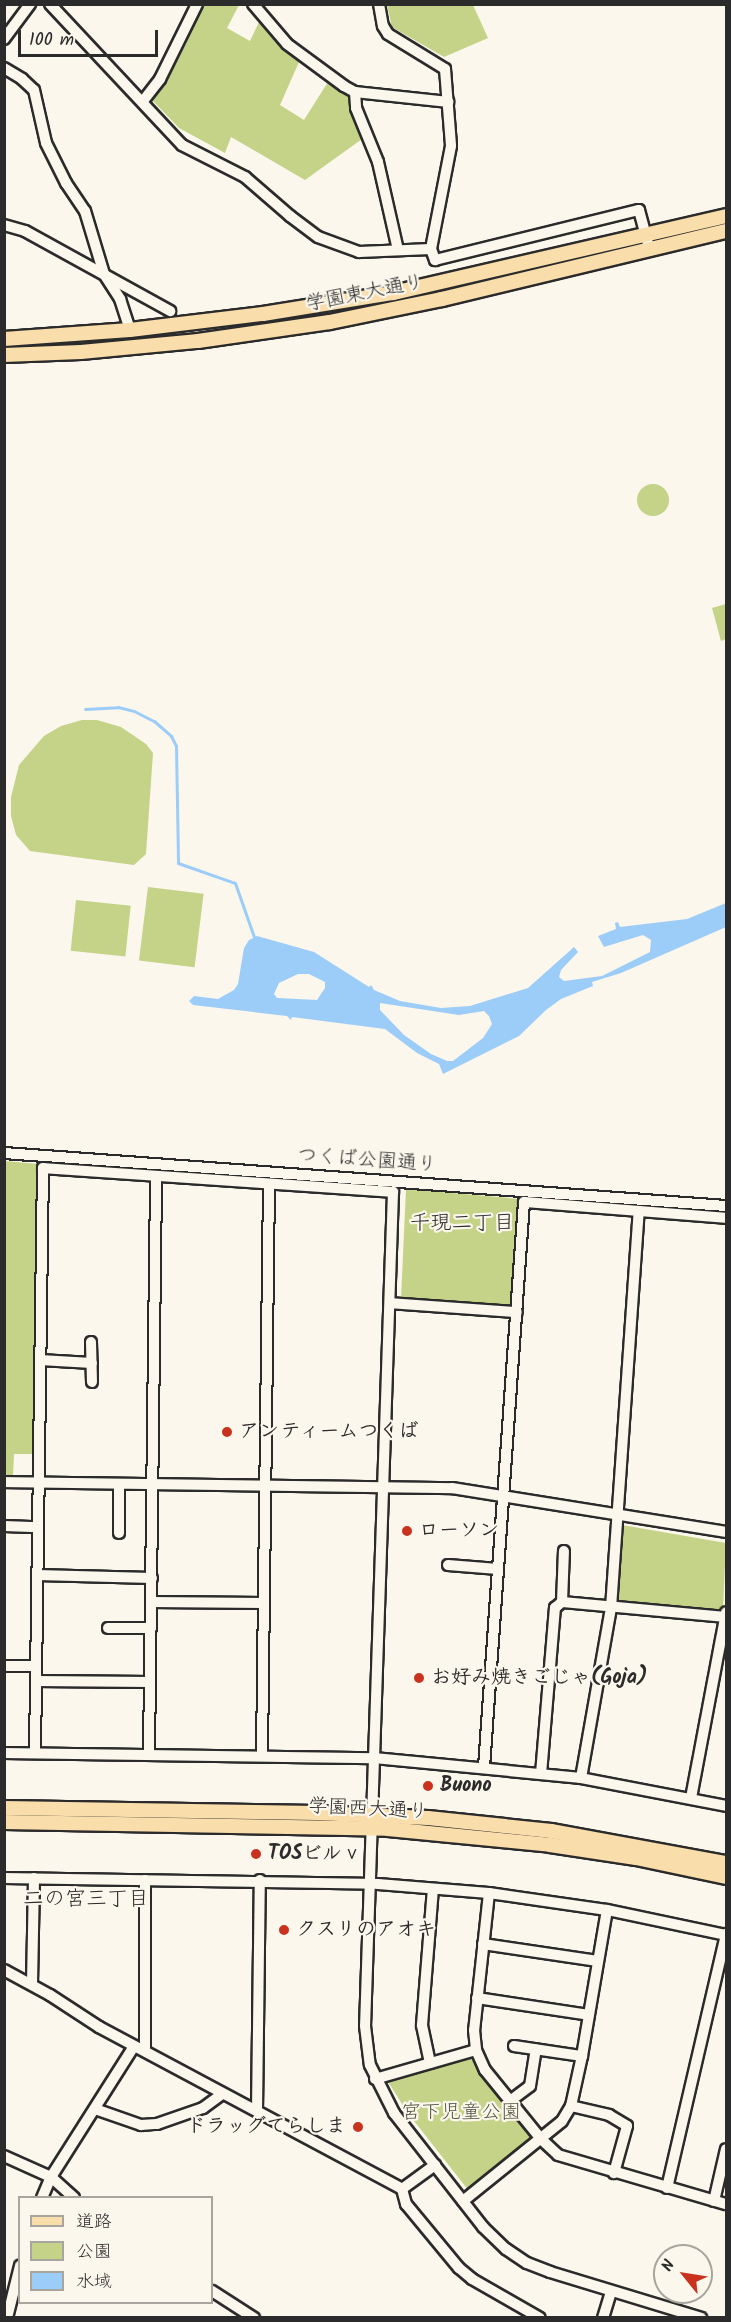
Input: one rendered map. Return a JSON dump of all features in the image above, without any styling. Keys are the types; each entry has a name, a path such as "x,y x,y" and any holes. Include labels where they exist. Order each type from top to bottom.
{"main road":[{"name":"学園東大通り","path":"4,339 130,330 263,314 393,293 726,216"},
{"name":"学園東大通り","path":"4,356 81,352 198,341 330,322 650,251 726,231"},
{"name":"学園西大通り","path":"4,1808 372,1821 551,1831 726,1863"},
{"name":"学園西大通り","path":"4,1822 372,1821 636,1858 726,1877"}],"street":[{"path":"50,4 182,145 245,177 318,237 359,252 398,250 416,252 431,249"},
{"path":"143,101 175,51 197,4"},
{"path":"253,4 287,44 309,62 355,92 448,102"},
{"path":"379,4 383,26 388,34 445,69 451,146 431,249 435,260 639,210 650,251"},
{"path":"4,39 30,5"},
{"path":"4,68 34,90 46,143 66,183 85,210 104,274 120,299 130,330"},
{"path":"355,92 356,108 378,162 392,232 398,250"},
{"path":"4,225 25,231 170,311"},
{"name":"つくば公園通り","path":"4,1152 726,1206"},
{"path":"35,1753 43,1168 393,1192 365,2026 368,2054 375,2079 394,2113 494,2239 516,2256 550,2272 611,2291 667,2313 701,2318"},
{"path":"149,1754 156,1177"},
{"path":"262,1755 269,1184"},
{"path":"484,1767 524,1202 726,1218"},
{"path":"581,1778 611,1608 639,1211"},
{"path":"390,1303 517,1312"},
{"path":"91,1342 92,1382"},
{"path":"40,1360 92,1363"},
{"path":"4,1482 452,1488 726,1532"},
{"path":"118,1533 119,1484"},
{"path":"4,1526 38,1527"},
{"path":"541,1774 555,1608 562,1602 564,1551"},
{"path":"448,1565 498,1569"},
{"path":"37,1575 152,1578"},
{"path":"151,1602 264,1603"},
{"path":"562,1602 726,1617"},
{"path":"691,1798 726,1612"},
{"path":"108,1628 151,1628"},
{"path":"4,1666 36,1666"},
{"path":"36,1681 150,1682"},
{"path":"4,1753 374,1758 581,1778 726,1806"},
{"path":"4,1878 370,1884 489,1893 607,1910 726,1934 667,2188"},
{"path":"32,1984 34,1878"},
{"path":"145,1880 145,2051"},
{"path":"257,2111 260,1881"},
{"path":"430,2063 422,2025 433,1889"},
{"path":"489,1893 474,2030 476,2050 485,2070 541,2139 566,2159 726,2204"},
{"path":"463,2201 562,2121 571,2106 607,1910"},
{"path":"483,1944 598,1961"},
{"path":"4,1970 32,1984 99,2027 221,2095 257,2111 402,2189 406,2204 459,2268 472,2279 540,2318"},
{"path":"477,1998 589,2015"},
{"path":"43,2196 51,2177 134,2046"},
{"path":"514,2046 582,2056"},
{"path":"510,2101 530,2086 536,2049"},
{"path":"375,2079 476,2050"},
{"path":"95,2109 141,2125 157,2124 203,2108 221,2095"},
{"path":"571,2106 609,2115 627,2126 614,2173"},
{"path":"714,2201 726,2148"},
{"path":"4,2156 51,2177 72,2196"},
{"path":"402,2189 435,2165"},
{"path":"7,2318 18,2274"},
{"path":"603,2318 611,2291"},
{"path":"213,2292 254,2318"}],"green space":[{"path":"204,5 239,5 227,28 250,41 260,20 299,62 280,105 304,120 328,82 351,94 362,139 305,180 231,137 225,153 179,128 153,101 186,44 199,11"},
{"path":"387,5 473,5 488,38 444,57 392,27"},
{"path":"653,484 664,489 669,500 664,511 653,516 642,511 637,500 642,489"},
{"path":"726,604 726,639 721,641 712,608"},
{"path":"82,720 97,720 121,727 146,744 153,753 146,854 134,865 30,851 16,835 11,816 11,797 19,765 44,736 61,726"},
{"path":"148,887 204,894 195,967 139,960"},
{"path":"76,900 131,906 125,956 71,951"},
{"path":"5,1161 38,1164 35,1454 14,1454 13,1475 5,1475"},
{"path":"406,1189 520,1199 513,1303 509,1307 401,1299"},
{"path":"622,1525 726,1543 723,1609 719,1613 615,1602"},
{"name":"宮下児童公園","path":"471,2055 532,2136 532,2141 469,2191 407,2112 387,2080"}],"water":[{"path":"726,903 726,927 621,973 592,982 593,986 561,999 546,1010 519,1036 443,1074 439,1064 417,1053 385,1029 292,1017 291,1020 287,1016 193,1005 189,1001 194,996 218,999 234,990 238,984 244,948 249,940 257,936 314,952 369,987 371,985 374,990 400,1001 441,1008 470,1006 528,988 574,947 578,952 561,970 559,977 564,981 602,976 650,952 651,940 643,935 604,947 598,936 616,929 615,923 618,922 620,927 687,919","holes":["298,974 309,974 325,982 325,988 317,1000 277,998 274,994 279,983","380,1003 459,1015 484,1011 492,1024 483,1038 453,1061 447,1061 431,1054 404,1035 380,1010"]}],"waterway":[{"path":"85,709 118,707 134,711 154,721 171,736 176,746 178,863 235,883 254,937"}],"place":[{"name":"アンティームつくば","path":"227,1432"},
{"name":"ローソン","path":"407,1531"},
{"name":"お好み焼きごじゃ(Goja)","path":"419,1678"},
{"name":"Buono","path":"428,1786"},
{"name":"TOSビルⅴ","path":"256,1854"},
{"name":"クスリのアオキ","path":"284,1930"},
{"name":"ドラッグてらしま","path":"358,2127"}],"district":[{"name":"千現二丁目","path":"462,1224"},
{"name":"二の宮三丁目","path":"86,1900"}]}
